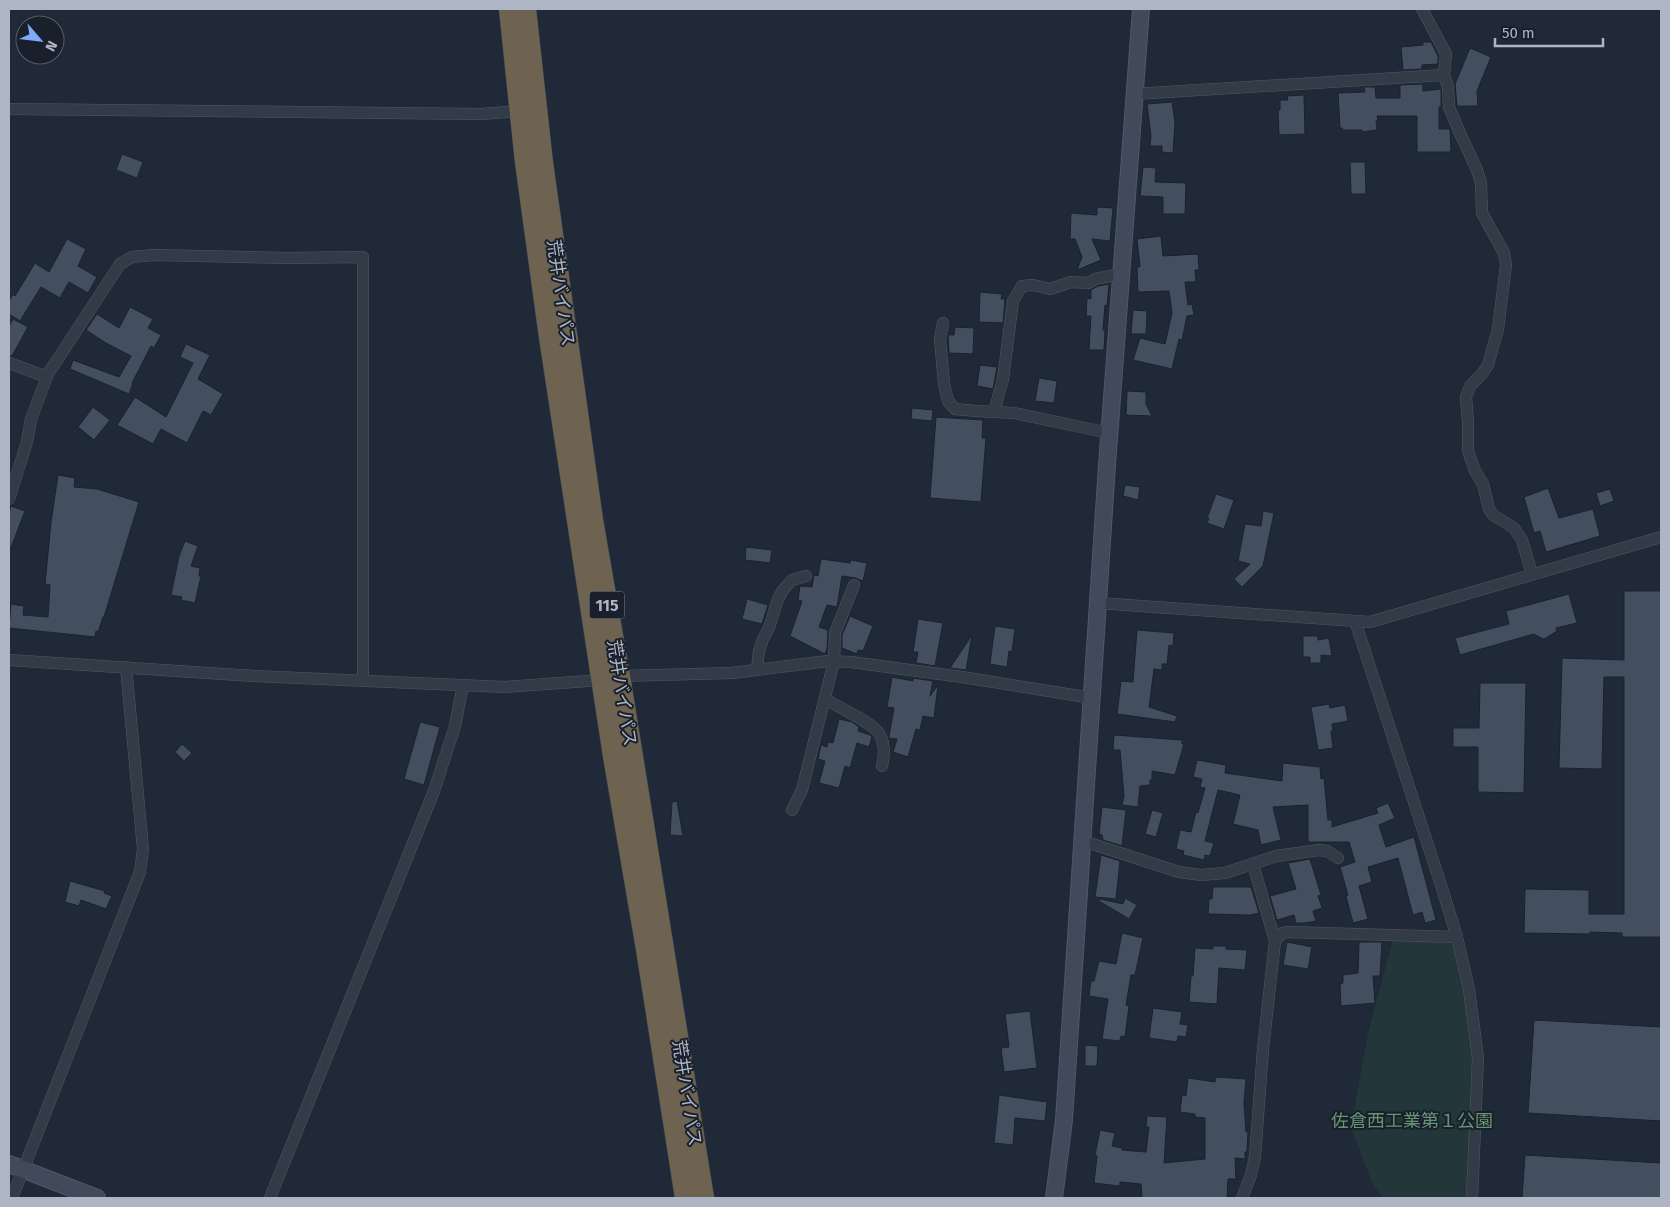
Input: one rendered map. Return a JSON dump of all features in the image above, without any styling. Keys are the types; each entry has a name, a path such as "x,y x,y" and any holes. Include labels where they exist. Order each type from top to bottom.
{"highway":[{"name":"荒井バイパス","path":"509,9 525,162 549,337 704,1198"},
{"name":"荒井バイパス","path":"526,9 543,163 575,387 611,678 685,1198"}],"street":[{"path":"1054,1198 1064,1120 1109,433 1141,9"},
{"path":"1422,9 1446,54 1444,75 1448,87 1449,107 1458,131 1477,170 1482,212 1504,253 1506,265 1498,328 1488,365 1470,386 1466,397 1468,451 1475,472 1483,484 1489,510 1514,528 1522,540 1532,574"},
{"path":"1134,94 1444,75"},
{"path":"9,109 481,114 520,111"},
{"path":"9,499 27,442 31,419 47,377 120,264 132,258 154,255 287,258 363,257 363,680"},
{"path":"994,412 1003,379 1012,301 1022,286 1033,285 1050,290 1071,282 1089,283 1095,279 1121,274"},
{"path":"943,323 940,339 944,384 948,401 955,408 1014,413 1109,433"},
{"path":"9,363 47,377"},
{"path":"1098,603 1370,622 1661,537"},
{"path":"757,669 759,651 778,599 792,580 806,576"},
{"path":"792,810 802,790 825,699 834,661 835,634 854,585"},
{"path":"1355,621 1457,938 1469,989 1478,1058 1472,1198"},
{"path":"9,660 254,676 506,687 611,678 732,673 834,661 962,677 1092,698"},
{"path":"12,1198 16,1166 140,872 143,849 126,667"},
{"path":"270,1198 434,791 455,726 463,685"},
{"path":"825,699 872,726 880,735 884,758 882,766"},
{"path":"1083,841 1179,872 1201,875 1225,873 1276,856 1319,850 1327,851 1338,858"},
{"path":"1242,1198 1251,1175 1255,1157 1263,1049 1275,940 1253,864"},
{"path":"1275,940 1282,933 1288,932 1457,938"},
{"path":"16,1166 97,1198"}],"green space":[{"name":"佐倉西工業第１公園","path":"1393,940 1454,941 1466,994 1474,1062 1467,1198 1383,1198 1373,1185 1351,1127 1368,1033"}],"building":[{"path":"1423,42 1431,42 1438,56 1438,64 1422,65 1422,69 1403,70 1401,47 1423,45"},
{"path":"1470,48 1491,57 1477,91 1478,106 1457,106 1455,84"},
{"path":"1423,84 1423,91 1441,89 1439,129 1450,129 1451,152 1417,152 1417,116 1377,116 1377,130 1362,132 1362,130 1343,130 1340,128 1338,93 1365,92 1364,87 1375,87 1376,98 1400,98 1400,85"},
{"path":"1304,95 1305,134 1279,135 1278,110 1280,110 1280,100 1288,100 1287,96"},
{"path":"1172,102 1175,122 1173,153 1162,152 1162,146 1150,146 1151,136 1147,104"},
{"path":"122,154 143,162 137,178 116,170"},
{"path":"1350,162 1365,162 1366,194 1351,194"},
{"path":"1143,167 1156,168 1155,182 1186,183 1185,214 1163,214 1163,197 1140,196"},
{"path":"1097,207 1113,208 1110,241 1092,239 1101,260 1077,270 1082,257 1075,239 1070,239 1071,213 1097,215"},
{"path":"1161,236 1163,256 1198,254 1199,270 1195,270 1196,282 1185,282 1188,305 1192,304 1194,315 1187,316 1182,340 1179,339 1172,369 1133,360 1140,338 1165,344 1172,313 1169,291 1138,292 1137,267 1140,267 1137,239"},
{"path":"67,239 86,249 78,266 97,277 88,293 69,282 60,298 41,287 20,321 9,314 9,301 13,294 15,296 35,263 49,272"},
{"path":"1109,284 1103,330 1105,330 1104,350 1089,350 1091,316 1086,316 1087,298 1091,299 1091,290 1098,286"},
{"path":"980,292 1002,294 1001,299 1005,299 1003,323 979,322"},
{"path":"130,307 153,319 148,328 161,335 154,348 151,346 132,383 129,394 70,369 73,360 119,377 131,356 86,330 97,314 119,328"},
{"path":"1133,310 1147,311 1146,334 1131,334"},
{"path":"13,319 28,327 12,356 9,356 9,326"},
{"path":"955,327 974,328 973,354 949,353 948,335 954,335"},
{"path":"186,344 210,355 198,379 223,394 211,415 203,411 187,443 161,429 153,444 117,425 135,397 166,417 193,363 180,357"},
{"path":"980,365 997,367 993,389 977,386"},
{"path":"1039,378 1057,381 1054,403 1035,401"},
{"path":"1127,391 1146,392 1146,404 1152,416 1126,415"},
{"path":"93,407 110,420 94,440 78,427"},
{"path":"912,408 933,410 932,421 911,419"},
{"path":"936,417 983,420 982,438 986,438 981,502 930,498"},
{"path":"58,475 75,478 74,487 97,489 139,502 104,617 98,632 96,631 95,637 9,628 11,604 24,606 23,615 48,617 50,585 45,584"},
{"path":"1125,485 1140,487 1138,500 1123,496"},
{"path":"1548,488 1559,518 1593,509 1600,536 1546,552 1540,531 1534,533 1524,497"},
{"path":"1610,489 1614,501 1600,506 1596,493"},
{"path":"1216,494 1234,500 1224,529 1207,523"},
{"path":"11,506 25,511 10,550 9,513"},
{"path":"1263,511 1274,513 1263,566 1242,587 1234,579 1250,564 1238,561 1245,524 1261,526"},
{"path":"185,541 198,546 191,566 200,568 199,576 201,576 195,603 181,600 182,597 171,595 179,556"},
{"path":"746,547 772,550 770,563 745,560"},
{"path":"821,559 850,563 851,560 867,563 863,581 842,576 837,607 827,605 819,627 828,630 825,654 790,636 802,601 798,600 800,586 812,587 814,575 818,576"},
{"path":"1624,591 1661,591 1661,937 1622,937 1622,933 1590,932 1590,934 1524,933 1525,889 1589,890 1589,914 1624,914 1624,677 1604,677 1602,769 1559,768 1562,658 1624,660"},
{"path":"1569,594 1577,623 1556,628 1557,631 1543,639 1534,634 1460,655 1455,638 1509,624 1506,611"},
{"path":"747,599 768,605 762,624 742,619"},
{"path":"850,616 873,626 863,651 858,650 857,654 842,648 842,635"},
{"path":"918,619 943,623 935,666 916,663 918,652 913,652"},
{"path":"995,626 1015,629 1012,652 1009,651 1007,667 990,664"},
{"path":"1137,630 1174,633 1173,646 1169,645 1167,664 1162,664 1162,670 1154,669 1149,707 1177,716 1175,722 1117,714 1121,681 1133,682"},
{"path":"972,635 966,670 950,668"},
{"path":"1303,636 1318,636 1318,640 1329,638 1332,656 1321,655 1321,663 1310,663 1310,657 1303,657"},
{"path":"892,677 913,681 913,678 933,681 930,696 938,685 934,718 923,716 920,730 916,729 908,757 893,752 897,739 889,738 894,708 887,707"},
{"path":"1480,683 1526,683 1524,793 1478,792 1478,747 1453,747 1453,728 1479,728"},
{"path":"1329,704 1330,708 1345,705 1348,721 1332,724 1333,748 1318,750 1311,707"},
{"path":"839,719 852,722 859,727 858,731 872,737 869,747 857,743 850,768 845,766 839,788 819,783 825,761 818,759 821,745 827,747 828,742 833,743"},
{"path":"420,722 440,727 424,785 404,779"},
{"path":"1114,735 1182,740 1182,744 1184,744 1175,775 1152,771 1150,785 1140,786 1138,807 1122,805 1124,796 1120,750 1113,750"},
{"path":"182,744 192,753 184,761 175,752"},
{"path":"1197,760 1226,765 1225,773 1282,781 1283,763 1320,767 1321,779 1324,778 1328,820 1332,820 1332,827 1378,813 1376,808 1388,803 1395,818 1379,825 1386,847 1414,837 1436,920 1425,923 1422,912 1413,915 1398,858 1368,867 1372,882 1359,886 1368,919 1353,923 1340,867 1355,862 1349,842 1308,842 1308,805 1273,807 1281,840 1261,845 1258,830 1233,824 1240,795 1218,790 1205,841 1214,843 1210,856 1205,855 1204,860 1183,855 1184,851 1176,849 1180,830 1191,832 1205,788 1200,787 1202,779 1193,777"},
{"path":"677,801 683,836 670,835 672,802"},
{"path":"1102,807 1126,810 1122,846 1103,840 1102,835 1099,834"},
{"path":"1152,810 1163,813 1156,837 1145,834"},
{"path":"1101,855 1120,861 1116,899 1095,897"},
{"path":"1310,859 1321,895 1318,896 1322,908 1313,911 1316,921 1296,923 1294,915 1277,920 1270,896 1296,889 1288,863"},
{"path":"70,881 105,891 104,893 112,896 106,909 81,900 79,906 65,902"},
{"path":"1213,887 1251,887 1259,913 1250,915 1208,914 1209,899 1212,899"},
{"path":"1125,898 1137,905 1129,919 1099,901 1100,899 1123,904"},
{"path":"1122,933 1143,938 1135,975 1131,975 1126,1005 1129,1006 1125,1037 1121,1036 1120,1041 1102,1039 1108,999 1089,996 1091,981 1094,981 1099,961 1116,964"},
{"path":"1287,942 1312,947 1308,969 1283,965"},
{"path":"1359,942 1382,942 1380,976 1373,976 1375,1003 1341,1006 1340,984 1343,983 1343,975 1358,973"},
{"path":"1213,946 1226,946 1226,949 1247,950 1245,970 1219,968 1217,1004 1189,1002 1195,948 1213,949"},
{"path":"1153,1008 1182,1012 1180,1024 1188,1025 1186,1037 1178,1036 1177,1042 1149,1038"},
{"path":"1030,1011 1037,1068 1004,1072 1001,1048 1009,1047 1005,1014"},
{"path":"1534,1020 1661,1027 1661,1121 1528,1113"},
{"path":"1085,1045 1098,1046 1097,1066 1085,1066"},
{"path":"1216,1077 1246,1079 1244,1103 1246,1132 1248,1132 1247,1152 1245,1152 1245,1159 1235,1158 1236,1179 1228,1179 1227,1198 1142,1198 1141,1184 1120,1182 1120,1186 1094,1183 1097,1156 1095,1155 1100,1130 1115,1133 1112,1146 1122,1148 1122,1150 1146,1152 1149,1127 1146,1127 1147,1116 1167,1117 1164,1163 1205,1159 1205,1118 1195,1117 1195,1114 1180,1112 1182,1095 1186,1096 1188,1078 1215,1082"},
{"path":"999,1095 1047,1102 1045,1121 1015,1118 1013,1145 994,1143"},
{"path":"1525,1155 1661,1163 1661,1198 1522,1198"}]}
